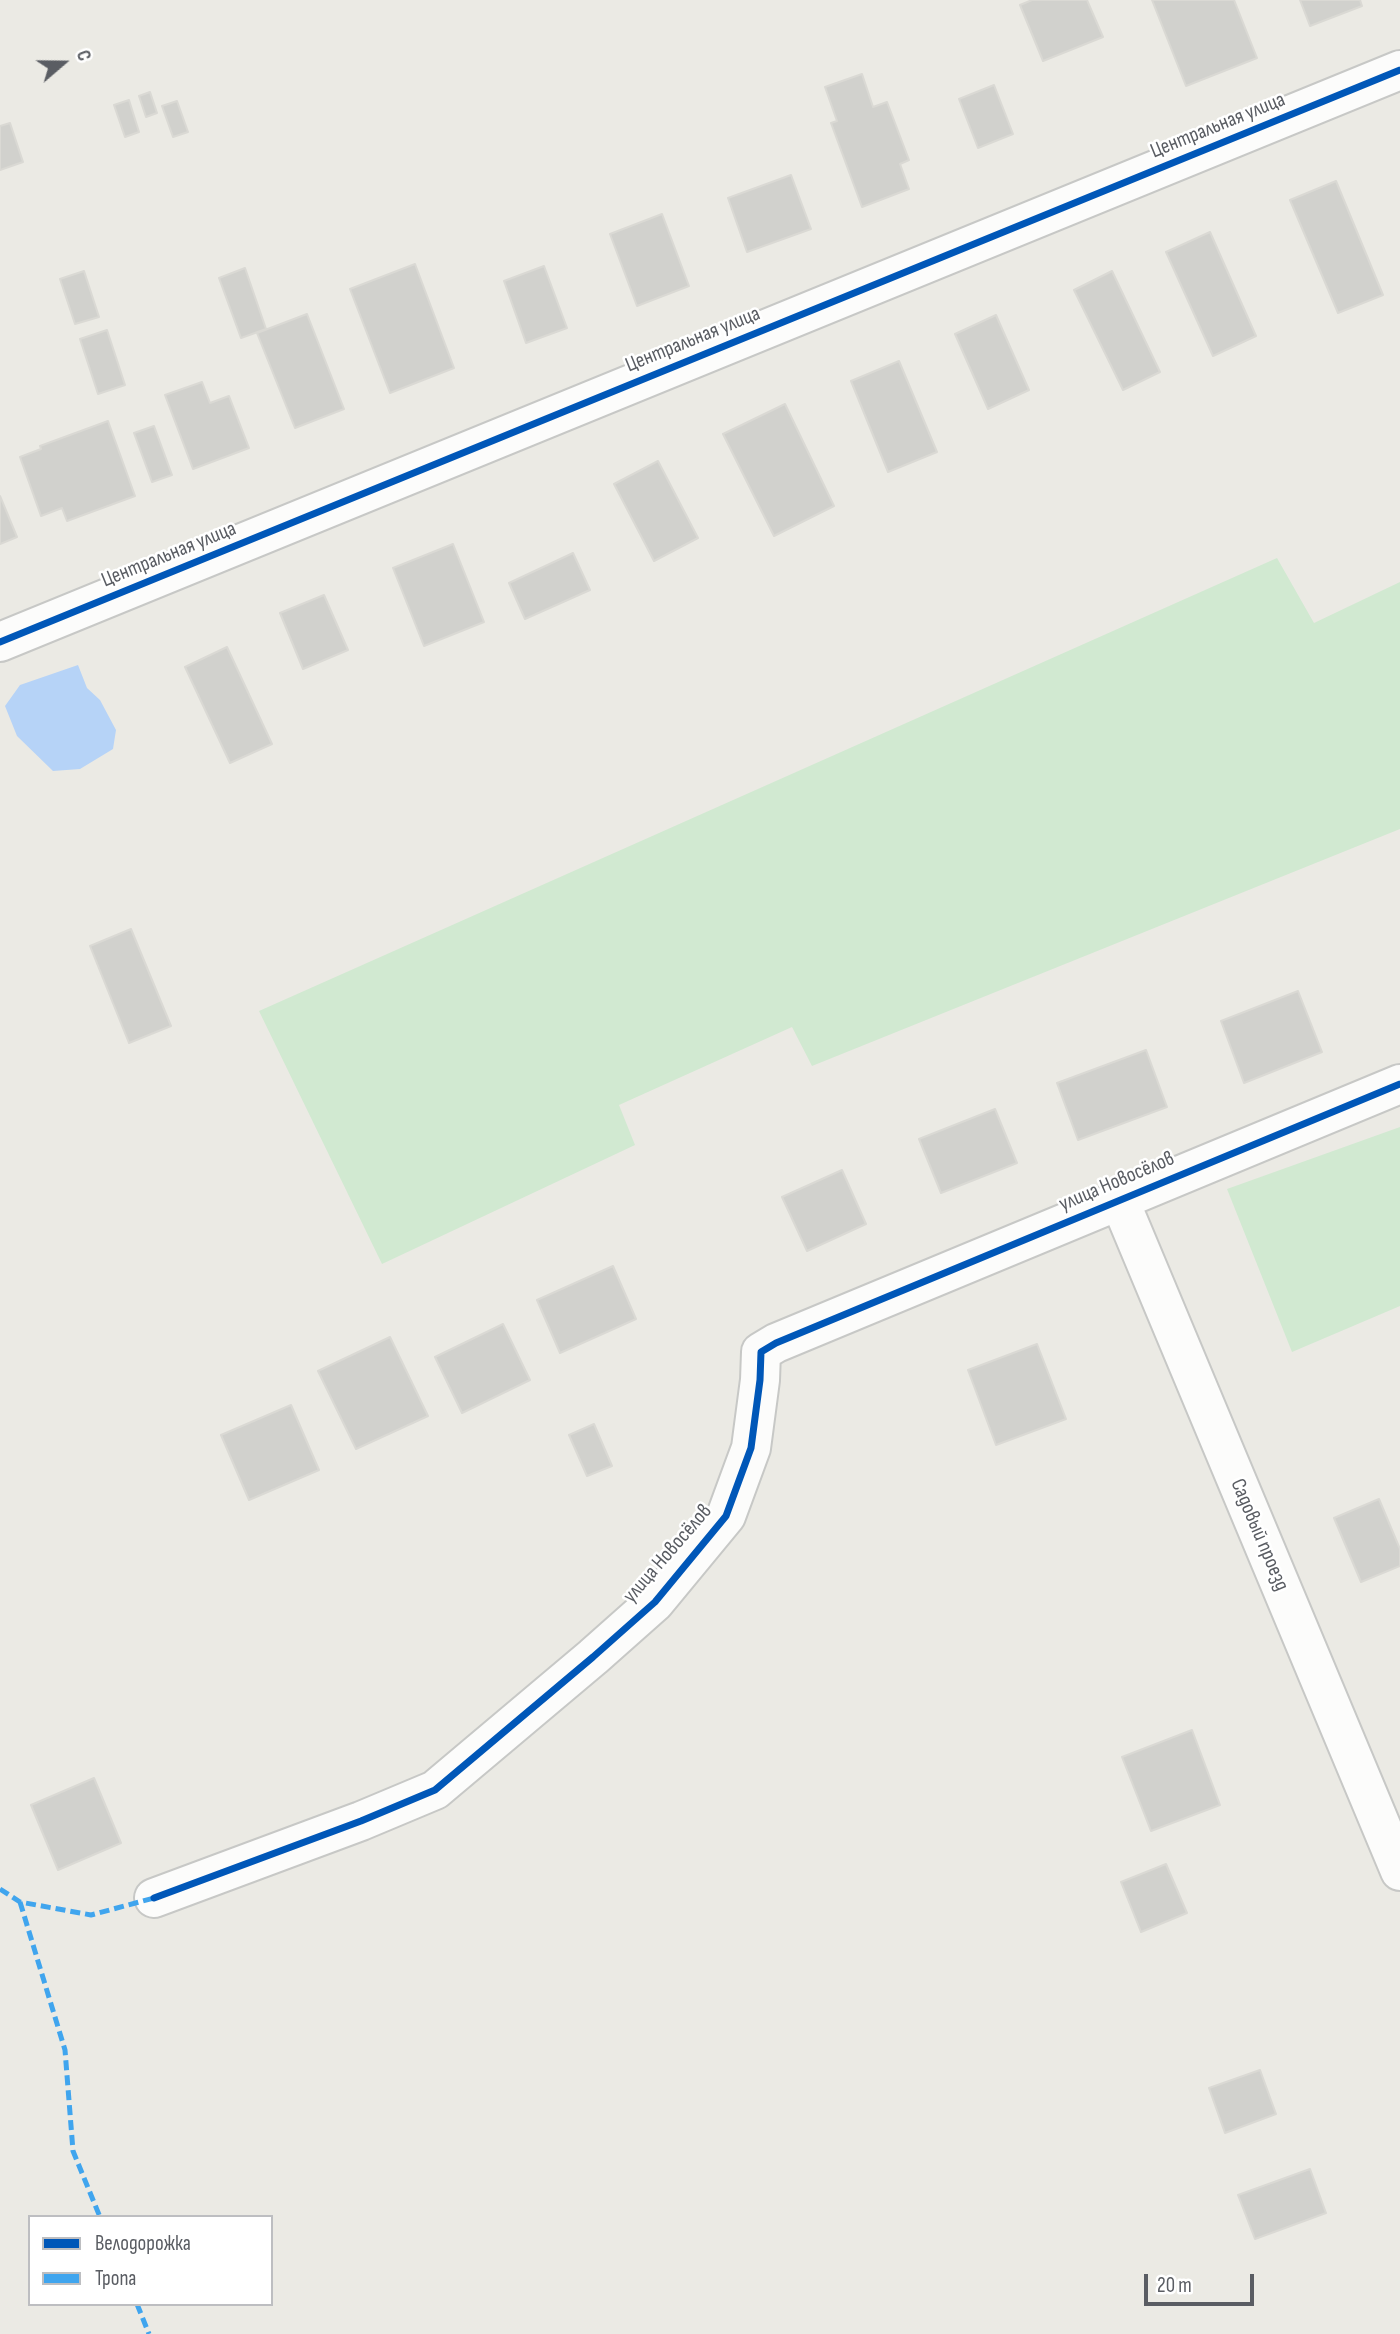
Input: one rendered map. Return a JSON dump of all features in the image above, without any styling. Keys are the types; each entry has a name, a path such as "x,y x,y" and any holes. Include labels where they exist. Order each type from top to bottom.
{"street":[{"name":"Центральная улица","path":"0,642 1400,71"},
{"name":"улица Новосёлов","path":"154,1898 361,1821 435,1790 655,1602 726,1516 751,1448 761,1352 776,1343 1119,1199 1400,1084"},
{"name":"Садовый проезд","path":"1119,1199 1400,1871"}],"green space":[{"path":"1277,558 1314,623 1400,582 1400,829 812,1066 792,1027 619,1105 635,1145 382,1264 259,1011"},
{"path":"1400,1127 1400,1306 1292,1352 1227,1189"}],"water":[{"path":"78,665 87,688 100,700 116,730 113,749 80,769 53,771 17,736 5,706 20,685"}],"building":[{"path":"1032,0 1087,0 1103,37 1043,61 1020,5"},
{"path":"1152,0 1234,0 1257,58 1186,86"},
{"path":"1300,0 1360,0 1362,6 1310,26"},
{"path":"862,74 873,107 887,102 909,160 900,164 909,189 862,207 831,123 837,121 825,87"},
{"path":"994,85 1013,134 978,148 959,99"},
{"path":"150,92 157,113 146,117 139,96"},
{"path":"129,100 139,132 125,137 114,105"},
{"path":"177,101 188,132 173,137 162,106"},
{"path":"10,123 23,162 0,170 0,126"},
{"path":"791,175 811,229 747,252 728,198"},
{"path":"1336,181 1383,295 1338,313 1290,200"},
{"path":"662,214 689,286 637,306 610,234"},
{"path":"1210,232 1256,336 1213,356 1166,252"},
{"path":"415,264 454,368 390,393 350,289"},
{"path":"544,266 567,328 526,343 504,281"},
{"path":"245,268 266,329 241,338 219,278"},
{"path":"84,271 99,317 75,324 60,279"},
{"path":"1112,271 1160,372 1123,390 1074,290"},
{"path":"307,314 344,409 295,428 257,333"},
{"path":"996,315 1029,390 988,409 955,334"},
{"path":"107,330 125,385 98,394 80,339"},
{"path":"899,361 937,452 888,472 851,381"},
{"path":"202,382 210,403 229,396 249,448 193,469 165,395"},
{"path":"785,404 834,506 774,536 723,434"},
{"path":"108,421 135,496 67,521 62,508 41,516 20,457 41,449 40,446"},
{"path":"154,426 172,475 152,482 134,433"},
{"path":"658,461 698,538 654,561 614,484"},
{"path":"0,496 17,537 0,544"},
{"path":"453,544 484,622 424,646 393,568"},
{"path":"573,553 590,590 525,619 509,583"},
{"path":"324,595 348,650 303,669 280,613"},
{"path":"227,647 272,744 230,763 185,667"},
{"path":"131,929 171,1026 129,1043 90,946"},
{"path":"1298,991 1322,1052 1244,1083 1221,1021"},
{"path":"1146,1050 1167,1107 1078,1140 1057,1083"},
{"path":"995,1109 1017,1163 941,1193 919,1139"},
{"path":"842,1170 866,1224 807,1251 782,1197"},
{"path":"613,1266 636,1319 560,1353 537,1300"},
{"path":"503,1324 530,1380 462,1413 435,1357"},
{"path":"390,1337 428,1416 356,1449 318,1371"},
{"path":"1037,1344 1066,1419 996,1445 968,1370"},
{"path":"291,1405 319,1470 249,1500 221,1435"},
{"path":"594,1424 612,1466 587,1476 569,1435"},
{"path":"1379,1499 1400,1549 1400,1566 1361,1582 1334,1518"},
{"path":"1192,1730 1220,1805 1151,1831 1122,1757"},
{"path":"94,1778 121,1843 58,1870 31,1805"},
{"path":"1166,1864 1187,1913 1141,1932 1121,1882"},
{"path":"1260,2070 1276,2114 1225,2133 1209,2088"},
{"path":"1310,2169 1326,2213 1255,2239 1238,2195"}],"marked path":[{"path":"0,1889 20,1902 91,1915 154,1898"},
{"path":"20,1902 65,2050 73,2151 99,2215"},
{"path":"138,2306 149,2334"}],"cycle path":[{"path":"0,642 1400,70"},
{"path":"154,1898 361,1821 435,1790 655,1602 726,1516 751,1448 761,1352 776,1343 1400,1084"}]}
